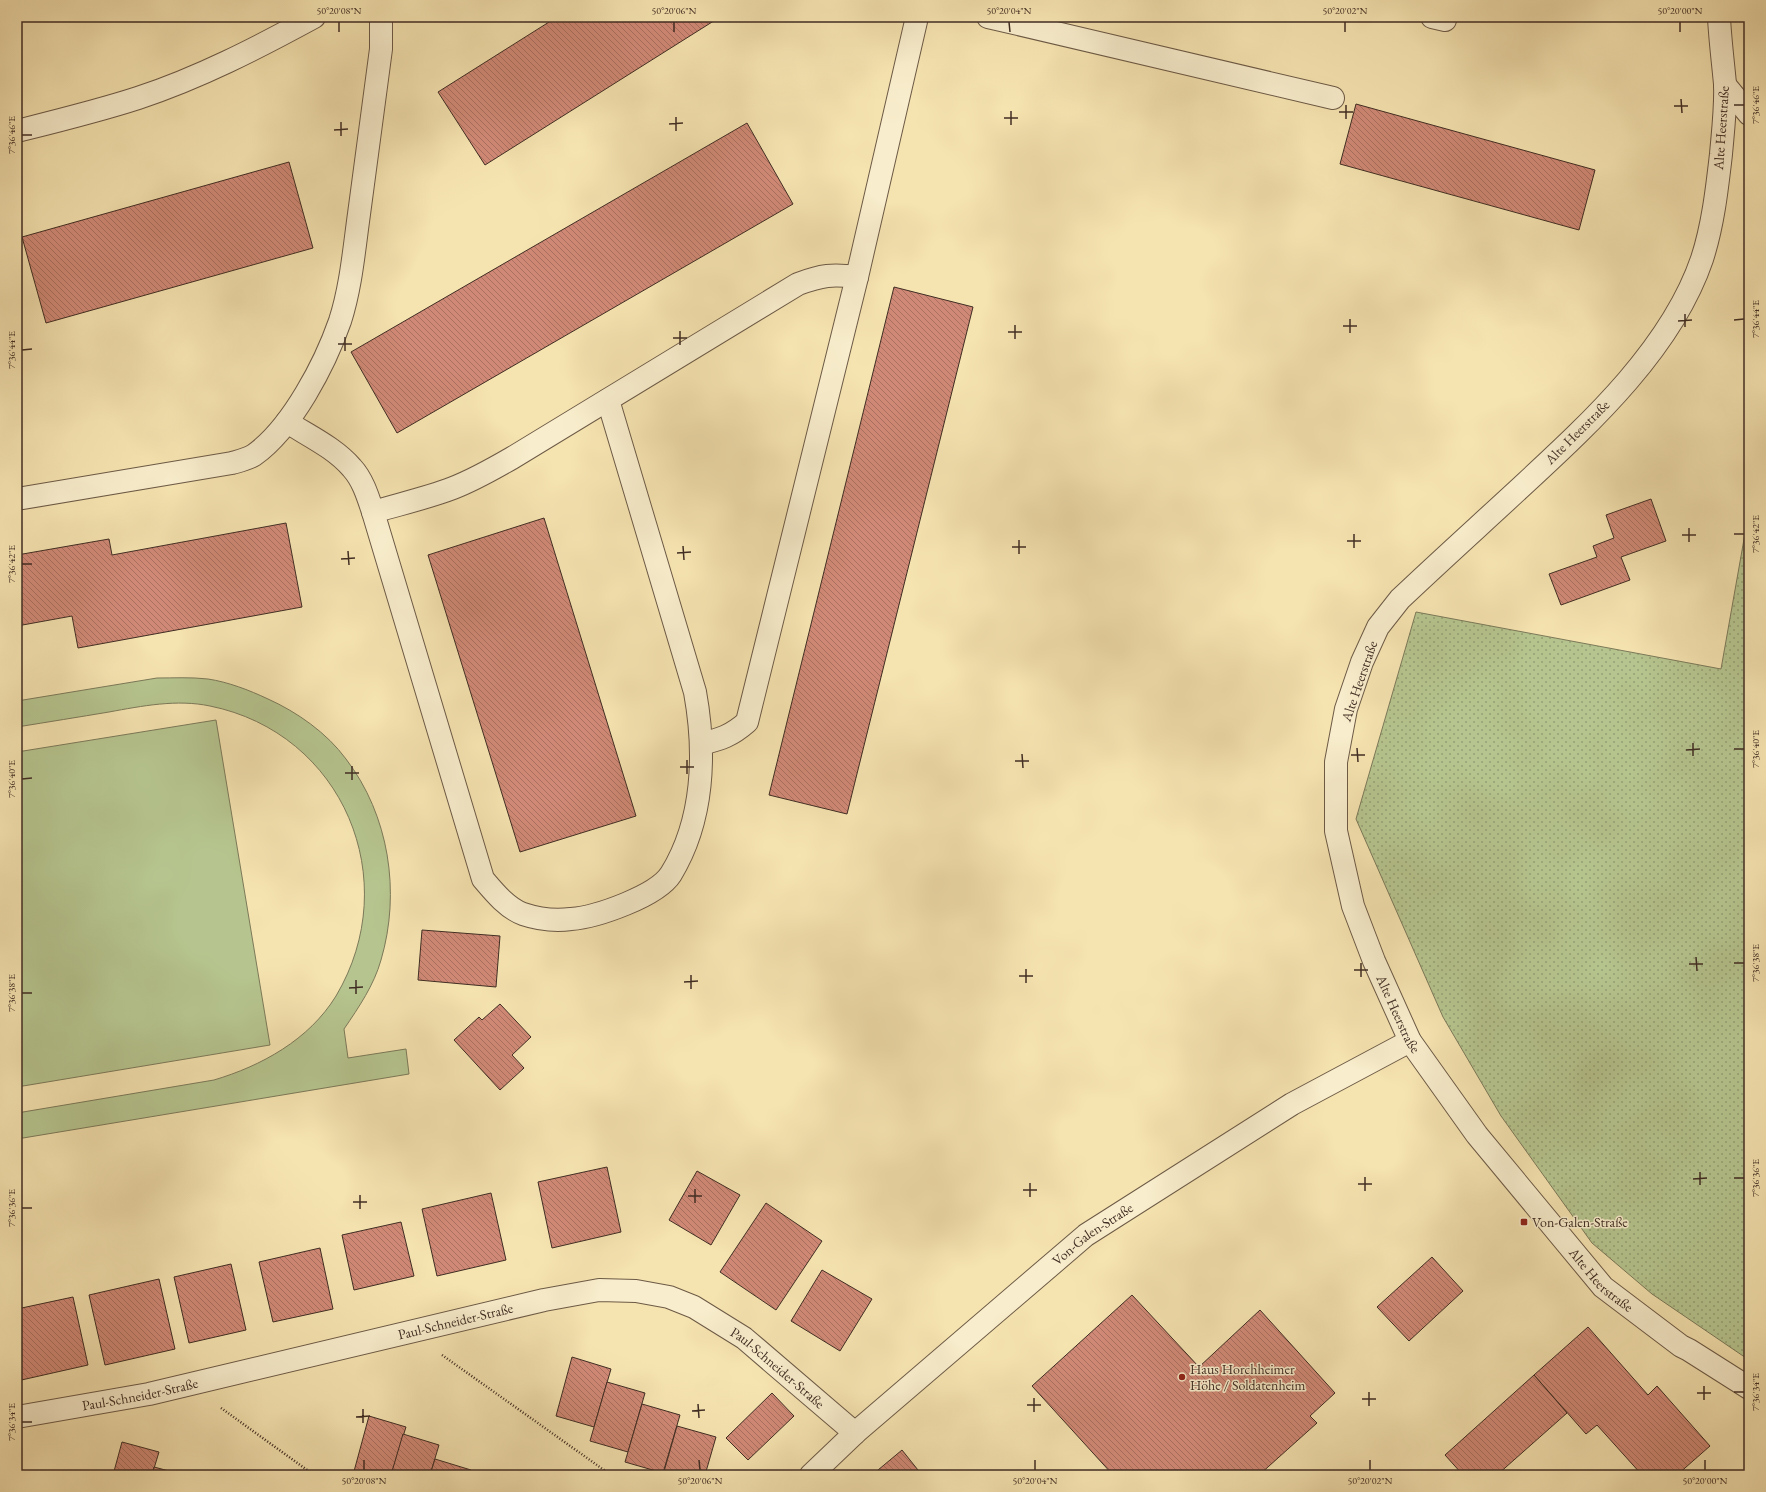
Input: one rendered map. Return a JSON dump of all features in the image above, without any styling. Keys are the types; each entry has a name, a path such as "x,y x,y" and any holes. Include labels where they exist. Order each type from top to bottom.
{"street":[{"path":"17,131 138,98 187,80 246,53 314,17"},
{"path":"17,499 232,463 253,456 268,444 287,422 306,393 324,358 340,321 349,282 382,49 381,17"},
{"path":"701,744 724,739 737,732 747,722 857,277 917,17"},
{"path":"988,17 1333,98"},
{"name":"Alte Heerstraße","path":"1719,17 1725,86 1723,130 1712,218 1702,258 1686,296 1665,331 1633,375 1567,445 1400,599 1378,627 1362,662 1346,709 1336,769 1336,832 1353,906 1374,961 1410,1041 1477,1134 1603,1287 1681,1346 1690,1350 1749,1388"},
{"path":"1725,86 1749,114"},
{"path":"373,512 429,496 454,487 512,458 798,284 816,277 834,274 857,277"},
{"path":"287,422 336,452 353,468 364,487 373,512 483,879 499,898 523,914 549,919 572,919 627,904 648,894 670,876 683,851 693,823 702,768 700,717 695,692 608,400"},
{"name":"Von-Galen-Straße","path":"811,1475 855,1433 1086,1235 1292,1104 1410,1041"},
{"name":"Paul-Schneider-Straße","path":"17,1417 149,1394 544,1300 599,1290 636,1291 669,1297 694,1307 744,1338 855,1433"}],"path":[{"path":"409,1332 612,1475"},
{"path":"188,1384 314,1475"},
{"path":"17,1467 28,1475"}],"green space":[{"path":"1749,511 1749,1360 1652,1294 1592,1243 1501,1116 1443,1017 1356,819 1416,612 1721,669"},
{"path":"157,678 195,678 216,680 231,684 279,704 311,724 330,740 346,759 361,781 372,804 381,829 387,855 390,881 390,908 387,934 378,969 366,996 344,1029 348,1058 406,1049 409,1074 17,1139 17,1113 214,1080 266,1059 298,1038 325,1012 336,996 356,951 364,906 362,860 349,818 327,779 296,746 256,721 210,706 185,703 160,704 17,727 17,701"},
{"path":"216,720 270,1045 17,1087 17,752"}],"building":[{"path":"557,17 720,17 485,165 438,92"},
{"path":"1356,104 1595,170 1579,230 1340,164"},
{"path":"747,123 793,204 397,433 351,352"},
{"path":"289,162 313,248 46,323 22,237"},
{"path":"894,287 973,307 847,814 769,795"},
{"path":"1651,499 1666,541 1621,557 1630,580 1561,605 1549,574 1597,557 1593,546 1614,538 1606,515"},
{"path":"544,518 636,816 520,852 428,555"},
{"path":"286,523 302,607 78,648 72,616 17,626 17,555 109,539 112,555"},
{"path":"422,930 500,936 496,987 418,980"},
{"path":"500,1004 531,1037 512,1055 524,1068 500,1090 454,1040 479,1017 482,1020"},
{"path":"607,1167 621,1232 552,1248 538,1182"},
{"path":"697,1171 740,1195 711,1245 669,1220"},
{"path":"491,1193 506,1260 437,1276 422,1209"},
{"path":"766,1203 822,1241 776,1310 720,1272"},
{"path":"401,1222 414,1276 354,1290 342,1235"},
{"path":"320,1248 333,1309 273,1322 259,1262"},
{"path":"1432,1257 1463,1291 1409,1341 1377,1307"},
{"path":"231,1264 246,1330 189,1343 174,1277"},
{"path":"822,1270 872,1299 840,1351 791,1321"},
{"path":"159,1279 175,1349 105,1365 89,1295"},
{"name":"Haus Horchheimer Höhe / Soldatenheim","path":"1132,1295 1199,1367 1260,1310 1335,1393 1310,1416 1317,1423 1259,1475 1113,1475 1032,1386"},
{"path":"73,1297 88,1365 17,1381 17,1309"},
{"path":"1588,1327 1648,1395 1657,1386 1710,1446 1677,1475 1642,1475 1597,1425 1586,1434 1534,1375"},
{"path":"572,1357 611,1369 594,1427 556,1416"},
{"path":"1534,1375 1567,1413 1497,1475 1463,1475 1445,1455"},
{"path":"607,1382 645,1393 628,1452 590,1441"},
{"path":"772,1393 794,1416 748,1460 726,1438"},
{"path":"642,1404 680,1415 663,1473 625,1462"},
{"path":"369,1416 406,1427 391,1475 353,1475"},
{"path":"677,1426 716,1437 705,1475 663,1475"},
{"path":"403,1434 439,1445 430,1475 391,1475"},
{"path":"122,1442 159,1452 152,1475 113,1475"},
{"path":"902,1450 922,1475 872,1475"},
{"path":"435,1459 471,1470 470,1475 430,1475"},
{"path":"154,1467 184,1475 152,1475"}],"place":[{"name":"Von-Galen-Straße","path":"1524,1222"},
{"name":"Haus Horchheimer Höhe / Soldatenheim","path":"1182,1377"}]}
